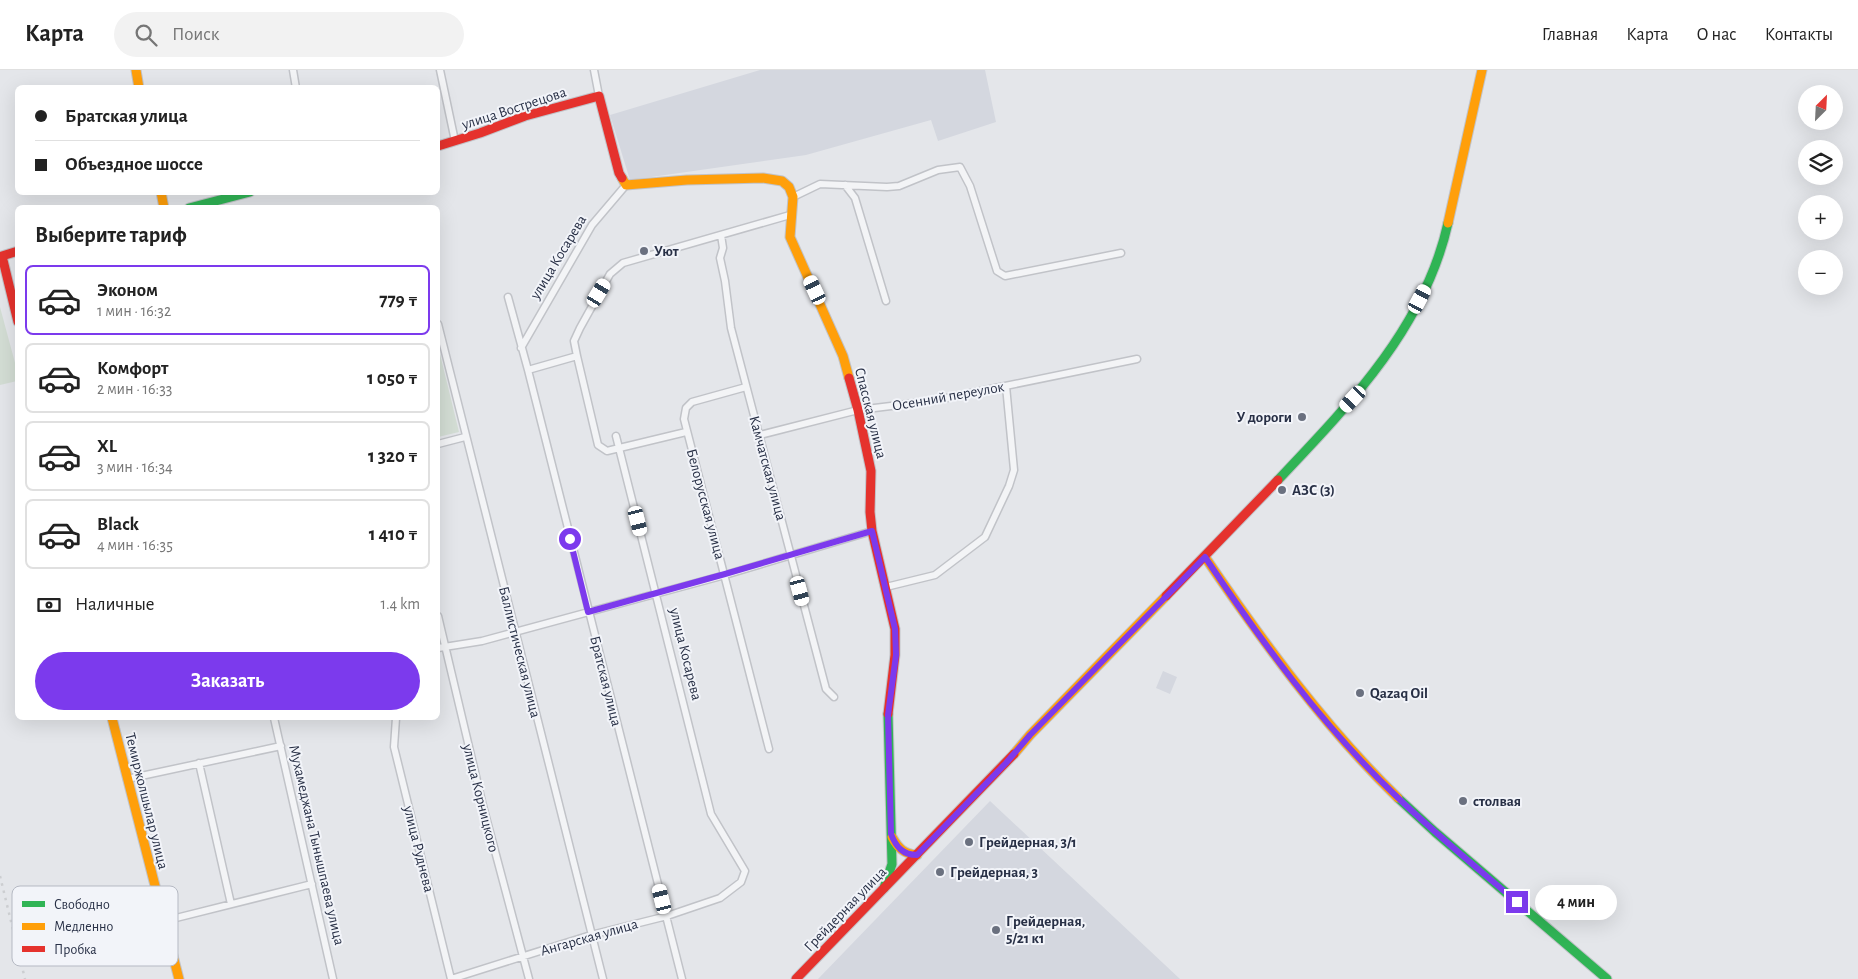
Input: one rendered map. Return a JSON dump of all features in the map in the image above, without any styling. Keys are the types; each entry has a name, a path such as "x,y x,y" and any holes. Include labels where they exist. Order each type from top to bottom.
{"main road":[{"path":"136,70 138,85"},
{"name":"Грейдерная улица","path":"796,979 1006,763 1030,735 1205,557 1353,399 1372,375 1402,333 1429,281 1447,227 1482,70"},
{"path":"599,96 619,173 626,185 687,180 763,178 782,181 789,187 793,197"},
{"name":"улица Вострецова","path":"440,145 526,116 599,96"},
{"path":"201,205 239,195"},
{"name":"Спасская улица","path":"793,197 790,215 790,237 843,356 858,410 871,471 870,512 872,531 895,629 896,655 888,715 892,864 884,889"},
{"path":"15,252 2,256 15,310"},
{"path":"1205,557 1301,691 1357,756 1430,827 1607,979"},
{"name":"Темиржолшылар улица","path":"112,720 155,886"},
{"path":"891,834 900,850 917,855"},
{"name":"Темиржолшылар улица","path":"176,966 179,979"}],"street":[{"path":"293,70 296,85"},
{"path":"440,70 455,141"},
{"path":"594,70 599,96"},
{"path":"793,197 820,184 900,186 938,170 960,167 970,186 997,271 1005,276 1121,253"},
{"name":"улица Косарева","path":"521,348 592,225 626,185"},
{"path":"846,185 855,198 886,301"},
{"path":"686,432 607,451 598,445 574,341 580,328 610,274 623,263 790,215"},
{"name":"Камчатская улица","path":"721,235 723,248 720,258 726,280 731,328 826,689 834,697"},
{"name":"Братская улица","path":"508,297 682,979"},
{"name":"Баллистическая улица","path":"440,332 602,979"},
{"path":"528,370 577,356"},
{"name":"Осенний переулок","path":"760,435 858,410 932,401 1137,359"},
{"path":"886,588 936,575 985,536 1009,486 1014,470 1006,386"},
{"name":"Белорусская улица","path":"746,387 692,402 686,408 684,419 769,749"},
{"name":"улица Косарева","path":"616,436 711,814 745,871"},
{"path":"440,443 465,437"},
{"path":"440,648 482,641 516,632 872,531"},
{"name":"улица Корницкого","path":"440,625 483,806 529,979"},
{"name":"Мухамеджана Тынышпаева улица","path":"274,720 333,979"},
{"name":"улица Руднева","path":"396,720 394,747 451,979"},
{"path":"127,779 281,746"},
{"path":"199,763 231,904"},
{"name":"Ангарская улица","path":"451,979 591,935 667,916 720,898 741,882 745,871"},
{"path":"178,917 312,884"}],"shaded area":[{"path":"760,70 985,70 996,122 938,141 931,120 806,155 630,180 610,115"},
{"path":"0,307 15,363 15,381 0,385"},
{"path":"440,354 459,432 440,437"},
{"path":"1163,671 1177,677 1170,694 1156,688"},
{"path":"990,801 1180,979 818,979"}],"railway":[{"path":"0,876 12,925"},
{"path":"22,966 25,979"}],"traffic: fast":[{"path":"200,205 239,195"},
{"path":"1278,480 1357,393 1403,330 1422,296 1437,261 1448,223"},
{"path":"884,888 892,864 888,714"},
{"path":"1398,798 1607,979"}],"traffic: slow":[{"path":"136,70 138,85"},
{"path":"1448,223 1482,70"},
{"path":"622,178 626,185 687,180 763,178 782,181 789,187 793,197 790,237 843,356 849,378"},
{"path":"162,195 163,205"},
{"path":"1205,557 1272,652 1320,713 1398,798"},
{"path":"1014,754 1030,735 1166,596"},
{"path":"113,720 155,886"},
{"path":"892,837 902,850 917,855"},
{"path":"176,966 179,979"}],"traffic: jam":[{"path":"440,145 525,116 599,96 619,173 622,178"},
{"path":"15,252 2,256 15,310"},
{"path":"849,378 871,471 870,512 872,531 895,629 895,655 888,714"},
{"path":"1166,596 1278,480"},
{"path":"796,979 1014,754"}],"place":[{"name":"Уют","path":"644,251"},
{"name":"У дороги","path":"1302,417"},
{"name":"АЗС (3)","path":"1282,490"},
{"name":"Qazaq Oil","path":"1360,693"},
{"name":"столвая","path":"1463,801"},
{"name":"Грейдерная, 3/1","path":"969,842"},
{"name":"Грейдерная, 3","path":"940,872"},
{"name":"Грейдерная, 5/21 к1","path":"996,930"}],"route":[{"path":"570,539 588,612 872,531 895,629 896,655 888,715 891,834 900,850 913,855 917,855 1006,763 1030,735 1205,557 1301,691 1351,750 1394,794 1517,902"}]}
